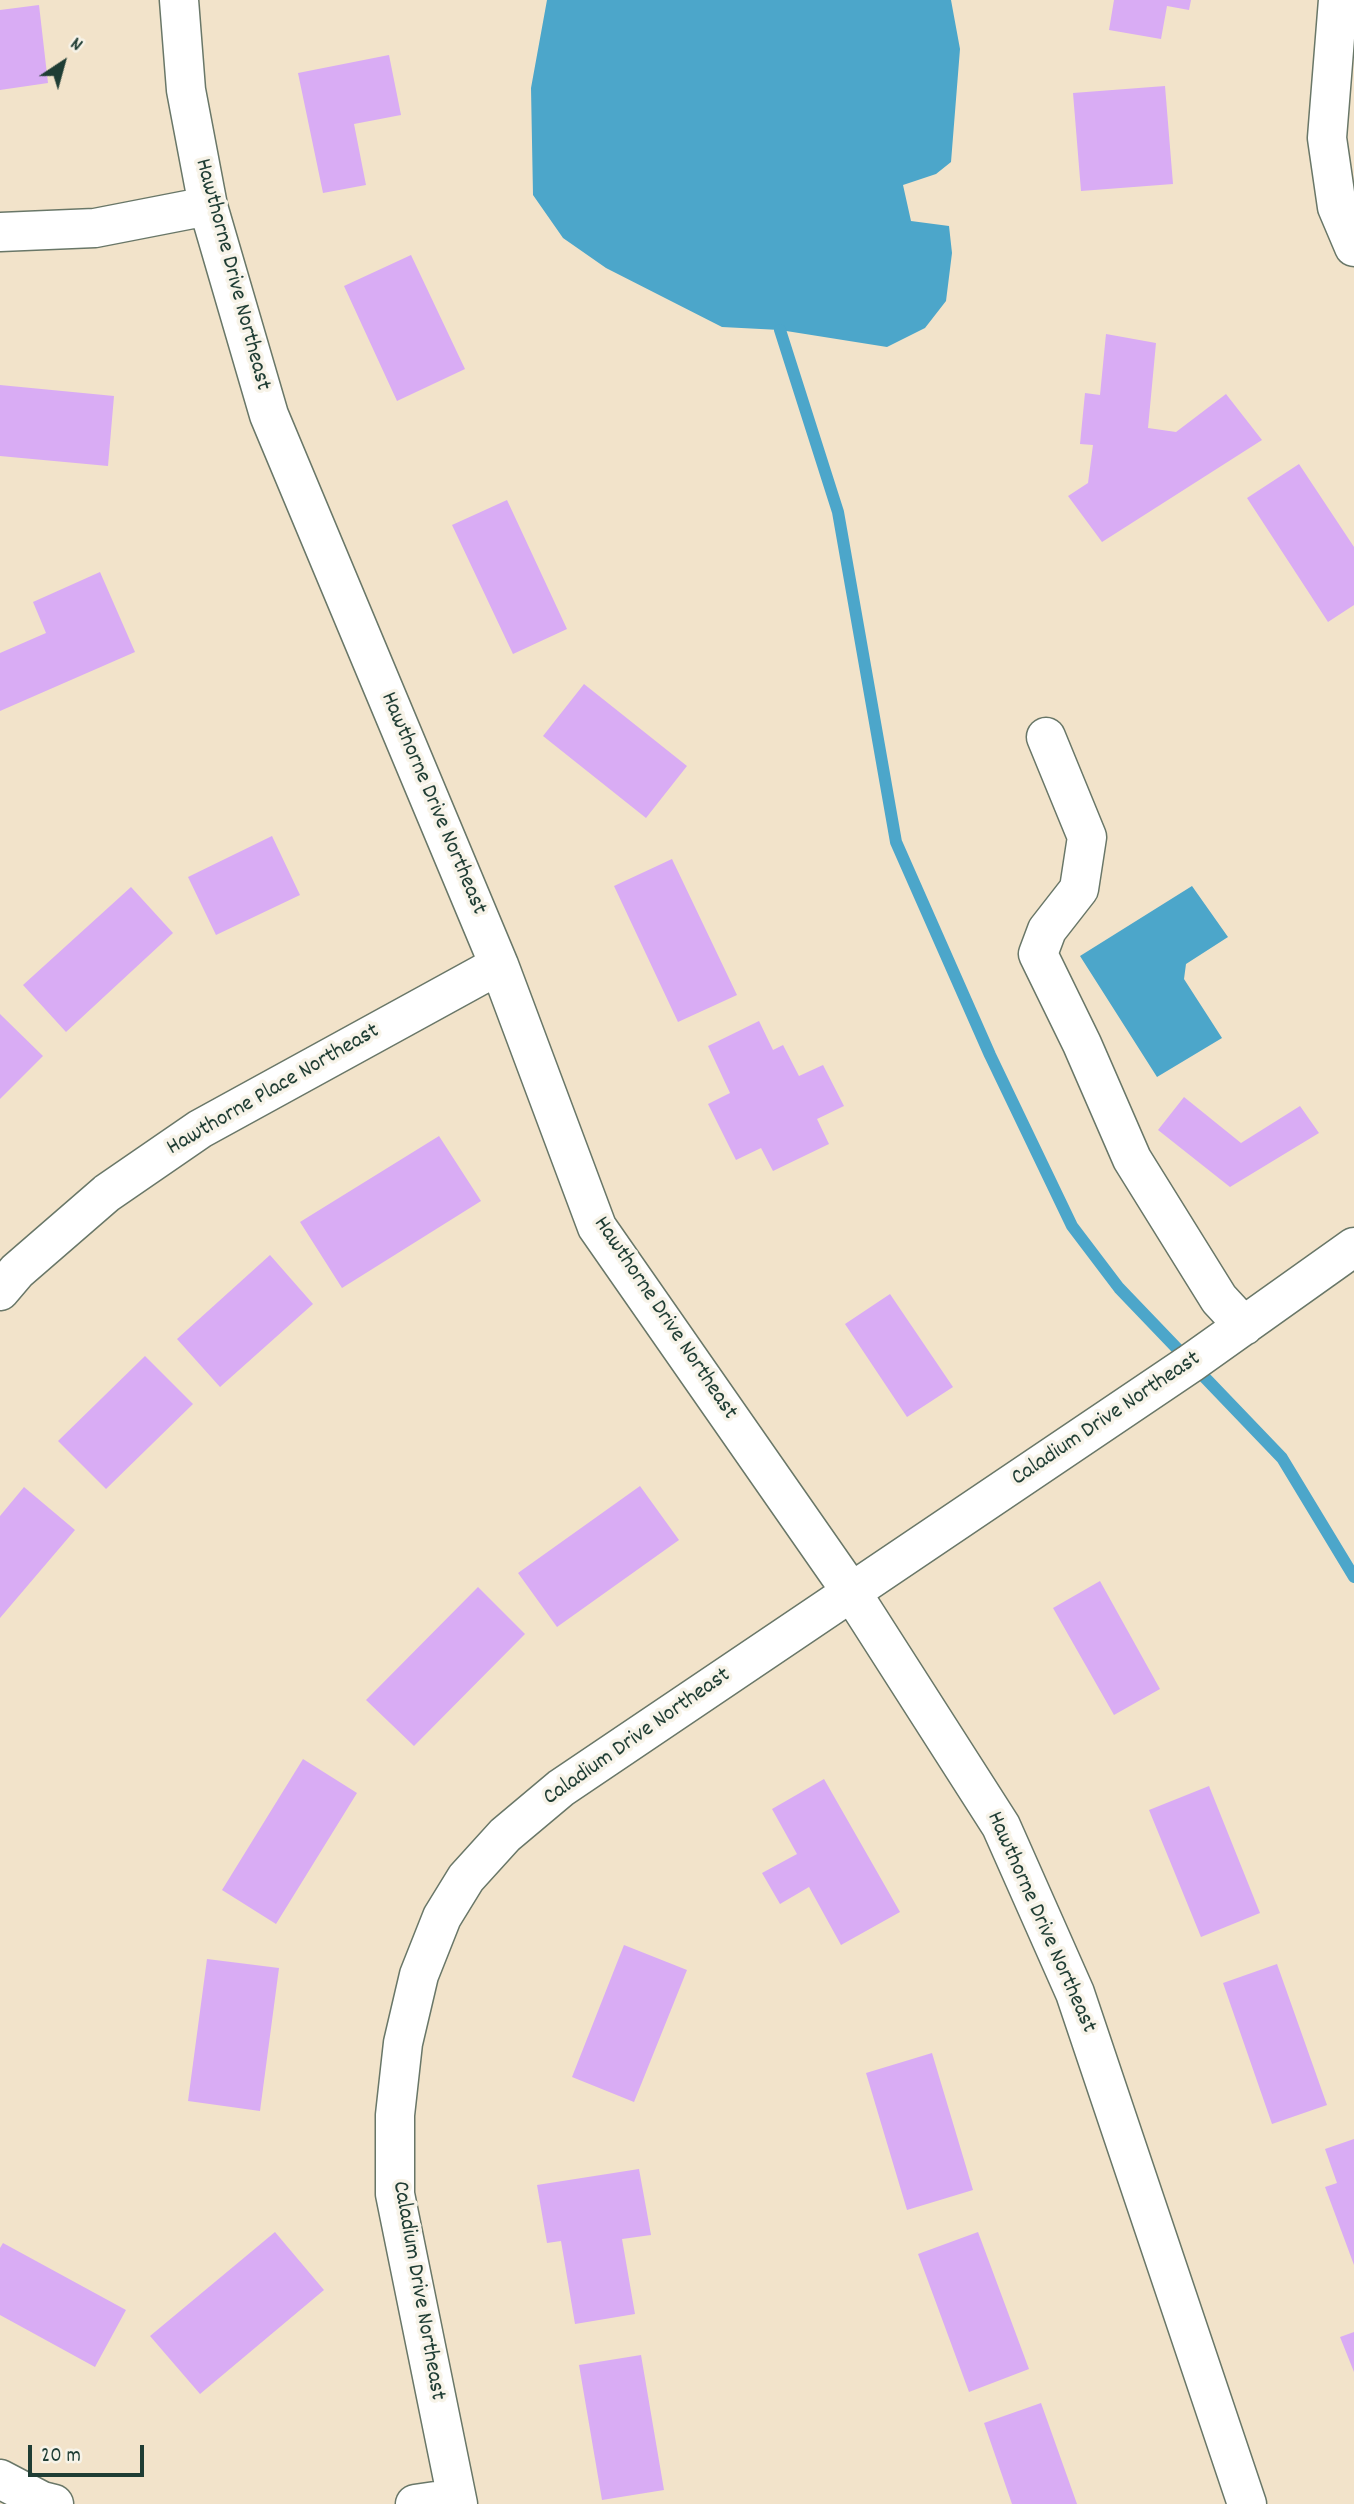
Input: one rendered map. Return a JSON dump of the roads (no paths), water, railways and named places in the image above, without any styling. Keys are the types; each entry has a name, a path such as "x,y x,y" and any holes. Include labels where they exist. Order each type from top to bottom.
{"street":[{"name":"Hawthorne Drive Northeast","path":"179,0 186,90 208,206 269,415 499,965 597,1227 852,1593 1001,1826 1075,1993 1247,2504"},
{"path":"1338,0 1327,138 1337,207 1354,247"},
{"path":"0,232 95,228 208,206"},
{"path":"1046,737 1087,837 1079,889 1047,930 1038,954 1082,1044 1132,1159 1219,1299 1244,1326"},
{"name":"Hawthorne Place Northeast","path":"0,1291 17,1271 107,1193 200,1129 499,965"},
{"name":"Caladium Drive Northeast","path":"457,2501 395,2194 395,2115 403,2043 419,1975 442,1917 466,1878 505,1835 561,1788 1244,1326 1354,1247"},
{"path":"0,2480 42,2501 54,2504"},
{"path":"415,2504 457,2501"}],"water":[{"path":"547,0 951,0 960,49 951,162 936,174 903,185 911,221 949,226 952,253 946,301 925,328 887,347 780,330 722,327 606,268 563,238 533,195 531,88"},
{"path":"1192,886 1228,937 1186,964 1184,979 1222,1038 1157,1077 1080,956"}],"waterway":[{"path":"780,330 838,512 896,842 990,1055 1072,1226 1119,1288 1282,1458 1354,1577"}]}
